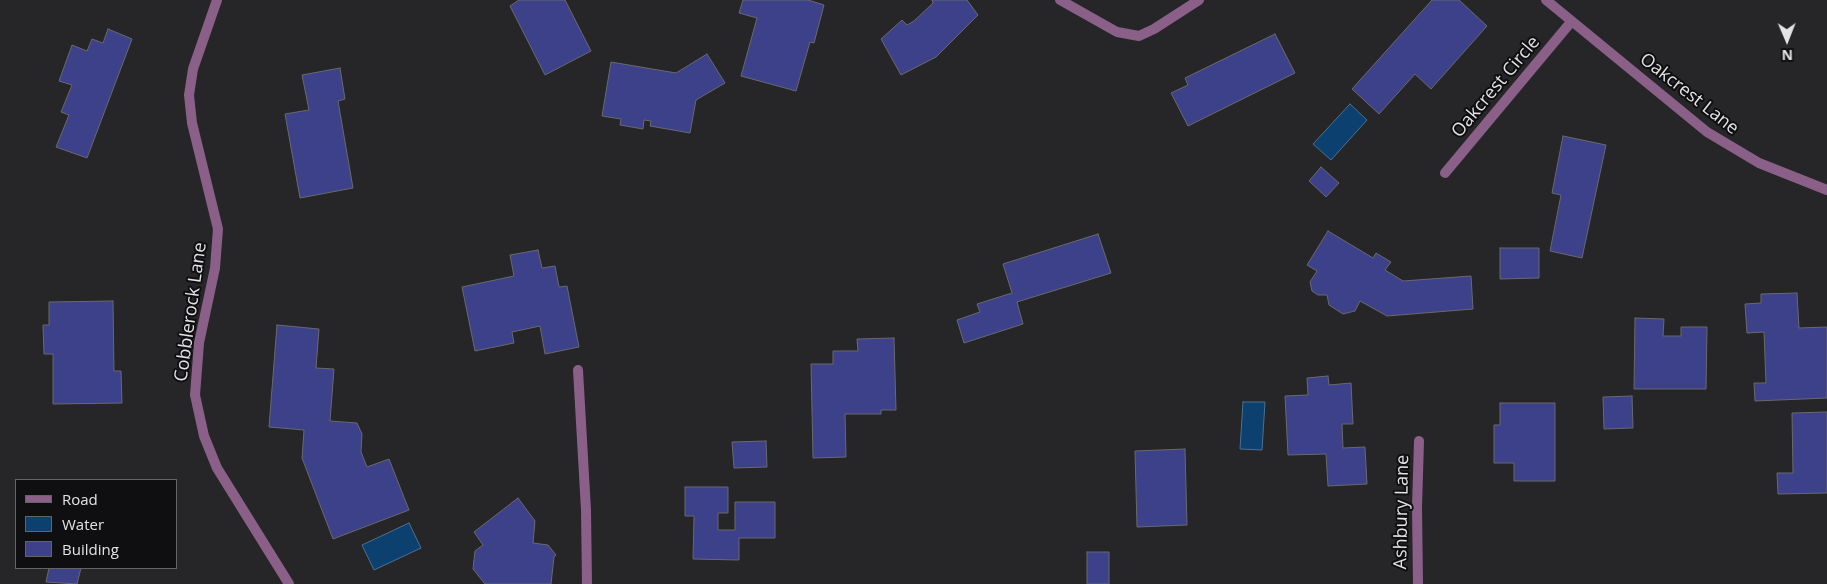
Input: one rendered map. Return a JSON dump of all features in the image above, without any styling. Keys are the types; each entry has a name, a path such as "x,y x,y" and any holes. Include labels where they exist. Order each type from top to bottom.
{"street":[{"name":"Cobblerock Lane","path":"217,0 193,69 188,95 192,123 216,217 218,240 215,268 199,343 195,395 204,436 217,468 288,584"},
{"path":"1060,0 1118,32 1139,36 1154,29 1199,0"},
{"name":"Oakcrest Lane","path":"1546,0 1707,132 1759,162 1827,190"},
{"name":"Oakcrest Circle","path":"1445,173 1571,22"},
{"path":"578,370 586,510 587,584"},
{"name":"Ashbury Lane","path":"1418,584 1417,507 1420,441"}],"water":[{"path":"1350,104 1367,120 1331,160 1313,144"},
{"path":"1243,402 1265,402 1262,450 1240,449"},
{"path":"409,523 421,548 374,570 362,545"}],"building":[{"path":"519,0 565,0 591,51 545,75 510,6"},
{"path":"743,0 808,0 824,5 814,43 810,42 796,91 741,76 757,18 739,13"},
{"path":"932,0 967,0 978,15 936,57 901,75 881,39 902,20 907,25 914,21 933,3"},
{"path":"1432,0 1459,0 1487,26 1431,89 1415,74 1379,114 1352,89"},
{"path":"108,29 132,39 87,158 56,147 69,115 61,112 72,85 59,81 72,45 87,51 92,39 103,43"},
{"path":"1275,34 1295,73 1188,126 1171,93 1188,85 1185,78"},
{"path":"707,54 725,83 696,100 690,133 650,126 651,121 644,120 643,129 620,125 621,119 602,116 611,62 676,73"},
{"path":"340,68 345,99 338,101 353,188 300,198 285,114 309,110 302,75"},
{"path":"1563,136 1606,145 1582,258 1550,251 1561,195 1552,193"},
{"path":"1321,167 1339,183 1326,197 1309,181"},
{"path":"1328,231 1373,258 1376,253 1391,262 1385,270 1403,281 1471,276 1473,309 1387,316 1360,301 1355,311 1343,314 1329,305 1327,295 1318,295 1312,291 1310,282 1317,271 1307,265"},
{"path":"1098,234 1111,273 1017,302 1023,324 964,343 957,320 980,312 977,304 1012,293 1003,264"},
{"path":"1500,248 1539,248 1539,278 1500,279"},
{"path":"538,250 542,268 555,266 559,287 567,286 579,347 545,354 540,326 512,332 514,343 475,351 462,287 514,276 510,255"},
{"path":"1797,293 1799,328 1827,327 1827,398 1755,401 1754,383 1766,383 1764,332 1747,333 1745,304 1761,303 1761,294"},
{"path":"113,301 114,371 121,371 122,403 53,404 53,354 44,354 43,325 49,325 49,302"},
{"path":"1635,318 1664,319 1663,336 1681,336 1681,327 1707,327 1706,389 1634,389"},
{"path":"277,325 319,329 316,368 334,369 330,421 357,423 362,434 361,452 367,467 389,459 409,510 333,539 302,458 304,430 269,427"},
{"path":"894,338 896,410 881,410 881,414 845,414 846,457 813,458 811,364 833,364 833,351 858,351 857,339"},
{"path":"1328,376 1329,385 1351,383 1353,424 1342,424 1343,448 1365,447 1367,484 1328,486 1326,454 1288,455 1285,396 1308,395 1307,378"},
{"path":"1632,396 1633,428 1604,429 1603,397"},
{"path":"1500,403 1555,403 1555,481 1514,481 1514,463 1494,463 1494,425 1500,425"},
{"path":"1827,412 1827,493 1778,494 1777,473 1793,473 1792,413"},
{"path":"766,441 767,467 734,468 732,442"},
{"path":"1185,449 1187,525 1137,527 1135,451"},
{"path":"685,487 728,487 728,513 718,513 718,530 735,530 735,502 775,502 775,538 739,538 739,560 693,559 694,516 685,516"},
{"path":"518,498 535,521 533,543 548,545 556,555 554,557 551,584 485,584 473,569 475,551 483,545 474,532"},
{"path":"1087,552 1109,552 1109,584 1087,584"},
{"path":"49,569 81,569 77,584 46,582"}]}
